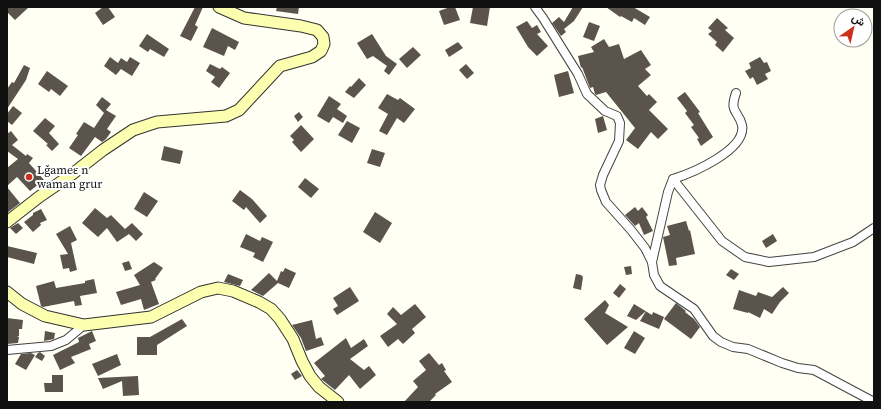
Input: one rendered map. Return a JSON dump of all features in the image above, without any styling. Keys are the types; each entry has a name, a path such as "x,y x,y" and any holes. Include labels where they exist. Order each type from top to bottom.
{"street":[{"path":"7,222 39,197 72,175 103,150 133,130 147,124 157,122 226,116 239,110 280,66 312,57 321,51 324,44 323,37 316,30 301,26 244,18 219,7"},
{"path":"535,7 578,74 587,94 605,111 617,116 620,123 619,141 603,175 600,185 601,190 606,202 645,248 652,262 654,275 660,286 694,309 713,336 722,342 732,347 748,349 782,364 814,370 874,402"},
{"path":"652,262 668,192 673,179 691,172 725,154 738,141 742,126 733,109 733,101 736,93"},
{"path":"673,179 722,241 745,257 769,262 814,257 852,242 874,228"},
{"path":"7,292 22,304 39,314 84,325 151,317 201,292 218,288 233,291 259,302 270,309 280,319 293,339 310,376 319,387 338,402"},
{"path":"7,350 51,346 66,340 84,325"}],"building":[{"path":"7,7 29,7 15,20 7,12"},
{"path":"103,7 108,7 115,17 103,25 95,13"},
{"path":"195,7 203,7 195,25 198,27 191,41 180,36"},
{"path":"277,7 299,7 298,14 276,11"},
{"path":"450,7 455,7 460,20 444,25 439,11"},
{"path":"473,7 490,7 487,26 470,23"},
{"path":"573,7 583,7 574,21 564,29 566,32 561,36 552,23 559,17 564,22"},
{"path":"606,7 633,7 650,17 645,25 634,18 632,22 621,16 620,17"},
{"path":"717,18 728,28 725,30 734,38 723,52 715,45 717,42 708,34 712,31 708,28"},
{"path":"527,21 532,28 537,25 541,32 537,34 548,46 537,56 528,47 516,27"},
{"path":"589,22 600,26 594,41 583,37"},
{"path":"212,28 239,42 235,50 228,46 224,56 203,47"},
{"path":"147,34 169,49 164,57 150,49 148,52 139,46"},
{"path":"372,34 386,56 397,64 389,75 384,71 387,66 373,56 367,59 357,43"},
{"path":"604,39 609,47 619,44 624,59 641,50 651,65 645,69 651,75 638,86 647,96 649,94 657,102 649,110 668,129 658,139 651,132 638,149 626,140 635,128 606,92 595,94 593,87 590,88 582,67 581,68 578,56 594,52 591,47"},
{"path":"458,42 463,48 449,57 445,50"},
{"path":"413,47 421,55 407,68 399,59"},
{"path":"110,57 118,63 121,58 127,62 130,57 140,63 132,76 121,69 116,75 104,66"},
{"path":"760,57 764,63 767,62 771,71 765,74 768,79 757,85 753,77 750,79 745,71 751,68 749,63"},
{"path":"210,64 220,69 222,67 230,73 219,88 211,82 215,77 206,71"},
{"path":"466,64 474,73 467,79 459,70"},
{"path":"24,65 30,68 26,80 7,109 7,89 12,82 14,83"},
{"path":"47,71 68,86 60,96 51,89 49,92 38,84"},
{"path":"568,71 574,93 559,97 554,75"},
{"path":"359,78 366,85 354,98 345,92"},
{"path":"685,92 700,112 698,113 713,137 701,146 697,139 699,138 691,127 694,125 685,113 687,111 677,98"},
{"path":"387,94 398,100 400,98 415,109 404,123 397,118 387,135 379,131 388,114 378,108"},
{"path":"329,96 341,104 337,109 347,116 343,123 333,117 329,123 317,116"},
{"path":"102,97 111,104 106,110 116,116 107,129 111,132 102,142 95,137 81,156 69,148 78,135 76,134 84,122 94,128 104,113 96,105"},
{"path":"13,106 22,113 12,125 7,121 7,114"},
{"path":"299,112 303,117 298,122 294,116"},
{"path":"603,116 607,130 598,133 595,119"},
{"path":"45,118 55,126 49,133 59,144 52,151 46,145 48,144 33,131"},
{"path":"347,121 360,128 352,143 338,135"},
{"path":"301,125 314,139 301,152 292,142 294,140 290,136"},
{"path":"11,131 18,140 12,145 26,156 27,154 33,158 29,163 44,180 30,191 17,177 7,186 7,168 18,159 7,151 7,134"},
{"path":"164,146 183,151 180,164 161,160"},
{"path":"372,149 385,153 380,167 367,163"},
{"path":"305,178 319,189 311,198 298,187"},
{"path":"7,187 20,203 7,213"},
{"path":"240,190 252,199 267,216 260,223 246,207 244,210 232,201"},
{"path":"144,192 158,201 147,217 134,209"},
{"path":"635,207 638,211 642,207 648,215 646,217 653,231 644,235 639,223 635,226 625,215"},
{"path":"95,208 107,218 111,215 125,229 132,223 143,234 136,241 129,234 117,242 107,228 98,237 82,223"},
{"path":"41,209 47,220 40,223 41,225 33,232 24,222 33,215 33,213"},
{"path":"375,212 392,223 380,243 363,232"},
{"path":"686,221 689,231 690,230 695,254 676,258 677,265 669,266 663,237 670,235 667,226"},
{"path":"18,223 23,228 16,234 10,228"},
{"path":"70,226 77,240 71,243 77,270 70,272 69,268 63,269 60,255 68,254 56,234"},
{"path":"246,234 260,241 262,237 273,242 263,262 253,257 255,253 240,247"},
{"path":"773,234 777,241 766,248 762,241"},
{"path":"7,246 37,253 34,264 7,257"},
{"path":"129,261 132,269 125,271 122,263"},
{"path":"154,262 163,268 155,279 156,280 151,282 159,304 144,310 141,299 121,305 116,292 140,285 134,275"},
{"path":"631,266 632,274 626,275 624,267"},
{"path":"285,268 296,273 289,288 278,283 263,296 251,290 269,273 277,281 281,271 283,272"},
{"path":"731,269 739,274 734,280 726,275"},
{"path":"228,274 243,280 240,286 224,282"},
{"path":"576,274 583,277 581,290 573,288"},
{"path":"94,279 97,293 80,296 82,305 75,306 74,301 43,307 41,306 36,286 54,281 56,288 85,283 85,281"},
{"path":"620,284 626,289 619,298 613,293"},
{"path":"350,287 359,301 337,315 333,309 338,306 333,298"},
{"path":"783,287 789,293 780,302 772,314 764,309 760,318 748,312 733,309 739,290 756,296 758,292 772,297"},
{"path":"605,300 609,305 605,313 628,327 607,345 584,319"},
{"path":"676,303 694,319 700,327 691,339 664,319"},
{"path":"415,304 426,317 412,329 415,333 403,344 398,339 388,347 380,336 397,324 387,314 393,307 401,315"},
{"path":"634,304 646,311 636,320 627,316"},
{"path":"646,311 652,315 653,312 664,317 659,329 640,321"},
{"path":"7,318 23,320 22,329 19,329 19,336 17,336 19,337 18,343 7,344"},
{"path":"182,319 187,326 157,345 157,355 137,355 137,337 150,337"},
{"path":"312,320 316,339 321,337 324,345 306,351 301,338 292,325"},
{"path":"45,331 55,333 54,339 44,341"},
{"path":"92,331 96,341 89,344 91,349 71,357 75,363 60,370 53,355 79,342 78,338"},
{"path":"634,331 645,338 635,354 624,348"},
{"path":"346,338 351,348 364,339 368,346 350,359 364,370 369,366 376,375 360,389 349,375 335,390 321,379 325,376 314,363"},
{"path":"40,352 45,356 42,361 35,357"},
{"path":"31,353 35,355 26,370 15,364 21,354"},
{"path":"429,353 439,365 442,363 446,370 444,371 452,382 435,394 436,395 429,402 404,402 418,387 413,381 426,370 419,361"},
{"path":"117,354 121,365 98,376 92,364"},
{"path":"297,370 302,376 295,380 291,374"},
{"path":"52,375 63,375 63,392 45,392 44,383 52,383"},
{"path":"138,376 139,395 123,396 122,381 103,389 98,378"}],"place":[{"name":"Lǧameε n waman grur","path":"29,177"}]}
